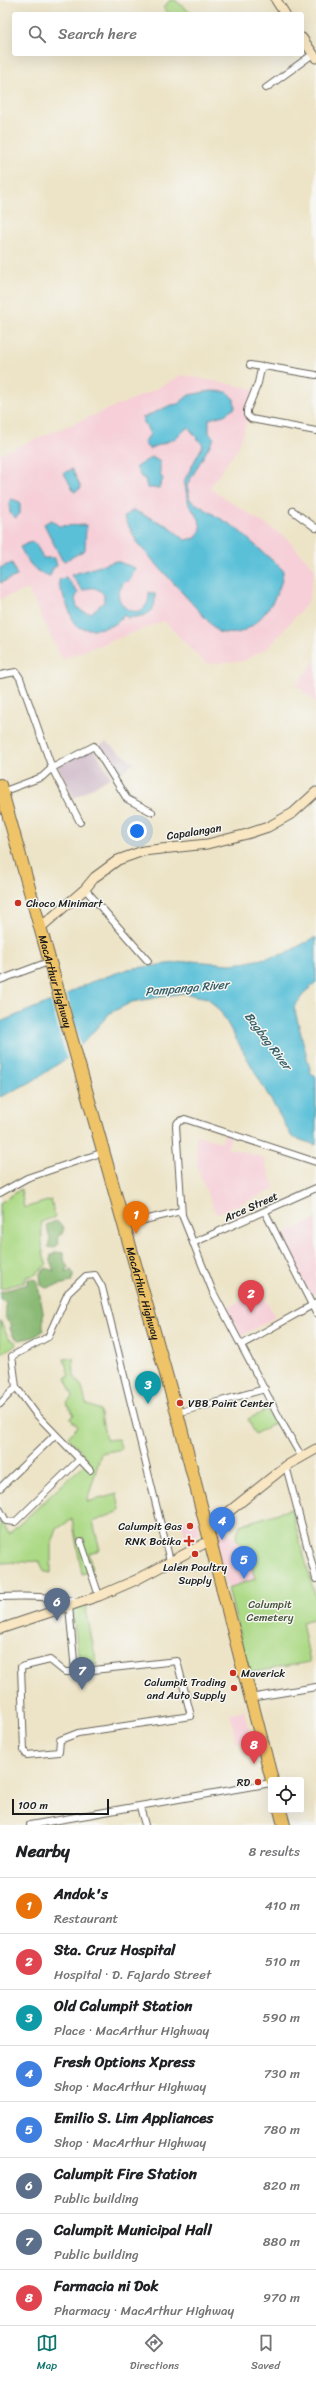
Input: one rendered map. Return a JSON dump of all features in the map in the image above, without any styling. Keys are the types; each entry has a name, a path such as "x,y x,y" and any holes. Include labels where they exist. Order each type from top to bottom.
{"highway":[{"name":"MacArthur Highway","path":"1,788 57,980 177,1413 271,1777"},
{"path":"281,1813 284,1825"}],"street":[{"path":"276,0 285,12"},
{"path":"266,88 314,56 304,41"},
{"path":"250,365 316,375"},
{"path":"262,367 247,415 251,419 316,431"},
{"path":"293,511 316,528"},
{"path":"0,675 16,672 20,678 52,768 80,822"},
{"path":"1,788 42,777 52,768 94,746 127,800 152,812"},
{"name":"Capalangan","path":"41,927 85,889 95,877 118,860 143,851 207,844 268,827 293,813 316,792"},
{"path":"85,889 148,961"},
{"path":"0,980 51,961"},
{"path":"302,1456 240,1345 213,1292 193,1243 181,1211 176,1126 178,1122 185,1119 316,1162"},
{"path":"0,1193 27,1178 103,1148"},
{"name":"Arce Street","path":"193,1243 316,1188"},
{"path":"124,1225 181,1211"},
{"path":"265,1212 314,1304 316,1313"},
{"path":"90,1470 36,1414 16,1387 12,1356 48,1337 68,1293 86,1276 95,1275 102,1287 170,1561"},
{"path":"240,1345 314,1304"},
{"path":"0,1404 16,1387"},
{"path":"177,1413 265,1389"},
{"path":"0,1488 55,1435"},
{"path":"0,1629 99,1596 136,1580 170,1561 209,1535 286,1466 302,1456 316,1450"},
{"path":"0,1510 6,1521 14,1522 79,1460"},
{"path":"286,1466 316,1579"},
{"path":"81,1542 99,1596"},
{"path":"0,1597 29,1595 62,1598 80,1602"},
{"path":"69,1606 75,1672"},
{"path":"50,1660 66,1672 75,1672 177,1661 191,1716 78,1733 60,1740 59,1752 27,1755 24,1751 21,1667 50,1660"},
{"path":"250,1698 316,1687"},
{"path":"30,1825 140,1807 268,1782"},
{"path":"140,1807 145,1825"}],"shaded area":[{"path":"182,375 254,389 250,413 238,448 209,488 285,537 315,569 308,602 269,647 243,661 206,664 164,621 62,659 28,589 0,599 0,454 150,392"},
{"path":"316,660 316,702 296,685"},
{"path":"106,742 134,763 121,773 115,768 112,772 97,747"},
{"path":"93,747 111,777 74,798 57,765"},
{"path":"196,1135 222,1142 224,1135 231,1137 227,1148 263,1157 275,1189 216,1214 197,1164"},
{"path":"316,1219 316,1293 310,1296 280,1235"},
{"path":"261,1291 275,1317 241,1336 227,1308"},
{"name":"Calumpit Gas","path":"195,1518 200,1531 198,1535 186,1538 181,1521"},
{"path":"220,1523 249,1555 255,1580 228,1588 212,1532"},
{"path":"244,1710 251,1739 236,1743 230,1713"}],"green space":[{"path":"170,0 175,0 190,12 168,12 163,8"},
{"path":"21,1189 24,1208 51,1200 55,1217 41,1222 43,1255 47,1264 35,1275 26,1277 25,1282 0,1289 0,1203"},
{"path":"56,1221 64,1227 62,1234 58,1236 59,1243 55,1248 48,1247 50,1238 46,1225"},
{"path":"56,1252 63,1253 65,1263 68,1267 66,1272 71,1270 74,1274 71,1282 46,1288 41,1285 40,1273 46,1268 54,1271 50,1260 51,1255"},
{"path":"28,1279 37,1280 43,1312 43,1331 34,1337 19,1340 13,1336 10,1328 12,1325 6,1317 5,1302 0,1300 0,1292 28,1284"},
{"path":"0,1320 9,1339 16,1342 16,1345 0,1354"},
{"path":"73,1358 74,1376 82,1387 86,1404 100,1410 106,1440 118,1439 122,1449 101,1453 87,1502 117,1494 120,1511 93,1522 100,1550 89,1553 92,1571 82,1574 72,1519 57,1529 51,1546 51,1573 45,1572 39,1561 0,1563 0,1520 9,1534 89,1460 68,1437 78,1426 70,1419 74,1415 67,1403 73,1396 65,1378 69,1376 64,1359"},
{"path":"267,1410 274,1423 255,1434 248,1419"},
{"name":"Calumpit Cemetery","path":"291,1509 316,1599 316,1618 302,1622 310,1662 249,1673 228,1588 255,1579 249,1555 236,1538 240,1525"},
{"path":"85,1604 97,1665 80,1666 72,1609"}],"water":[{"path":"211,391 227,392 234,399 235,408 224,415 209,419 209,433 214,438 187,485 190,500 236,528 283,570 279,588 269,608 254,624 246,630 237,633 218,632 138,544 124,517 133,510 168,526 185,540 196,538 201,529 199,519 189,505 184,481 203,445 188,427 174,439 149,449 144,443 150,434 142,418 171,405 178,404 189,395"},
{"path":"152,457 160,462 160,474 163,479 159,488 147,488 145,479 141,477 136,467"},
{"path":"72,469 81,488 74,492 64,473"},
{"path":"12,499 20,502 20,513 16,518 10,513 9,502"},
{"path":"51,520 59,526 86,525 85,550 65,561 62,560 44,524"},
{"path":"31,542 36,544 43,558 55,558 57,566 53,568 50,576 36,570 20,547"},
{"path":"116,561 135,568 130,580 123,583 118,594 121,602 130,611 141,610 146,606 149,592 155,594 155,601 152,610 145,615 140,616 128,618 124,615 118,622 103,628 90,629 75,625 59,585 59,580 66,577 78,593 75,599 77,607 83,612 91,613 104,602 104,595 95,588 89,588 83,591 71,575"},
{"path":"12,563 17,576 0,583 0,568"},
{"path":"316,937 316,983 306,991 294,1007 311,1073 316,1077 316,1145 292,1137 222,1014 208,998 182,993 132,1002 110,1013 73,1054 31,1082 0,1097 0,1022 59,998 91,982 128,969 191,961 231,964 248,962 284,954"}],"pier":[{"path":"66,992 81,1048 67,1060 50,999"}],"place":[{"name":"Choco Minimart","path":"18,903"},
{"name":"Andok's","path":"136,1234"},
{"name":"Sta. Cruz Hospital","path":"251,1313"},
{"name":"VBB Paint Center","path":"180,1403"},
{"name":"Old Calumpit Station","path":"148,1404"},
{"name":"Calumpit Gas","path":"190,1526"},
{"name":"Fresh Options Xpress","path":"222,1540"},
{"name":"RNK Botika","path":"189,1541"},
{"name":"Lalen Poultry Supply","path":"195,1554"},
{"name":"Emilio S. Lim Appliances","path":"244,1579"},
{"name":"Calumpit Fire Station","path":"57,1621"},
{"name":"Maverick","path":"233,1673"},
{"name":"Calumpit Trading and Auto Supply","path":"234,1688"},
{"name":"Calumpit Municipal Hall","path":"82,1690"},
{"name":"Farmacia ni Dok","path":"254,1764"},
{"name":"RD","path":"258,1782"}],"water label":[{"name":"Pampanga River","path":"187,988"},
{"name":"Bagbag River","path":"268,1041"}]}
